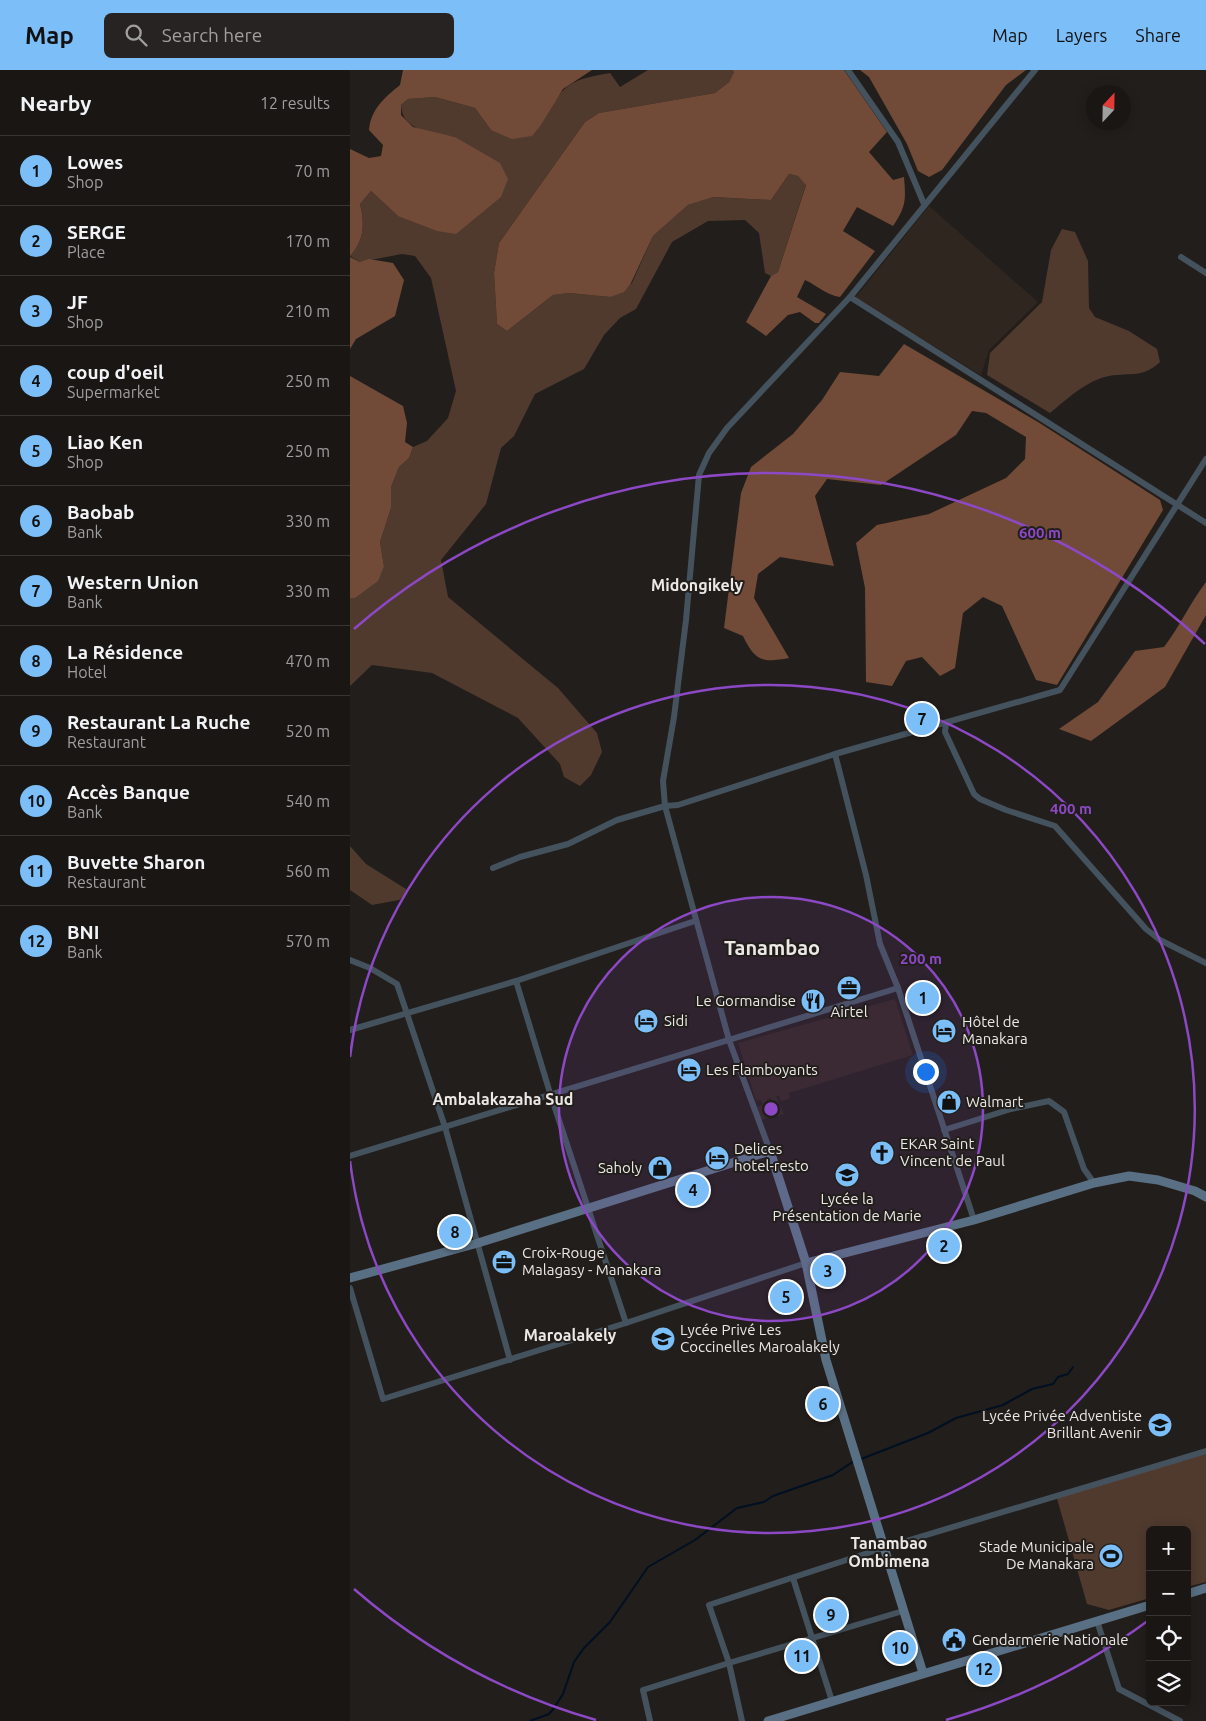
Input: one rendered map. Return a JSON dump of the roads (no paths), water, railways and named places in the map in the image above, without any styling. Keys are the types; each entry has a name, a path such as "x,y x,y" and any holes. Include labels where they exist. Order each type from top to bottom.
{"street":[{"path":"848,70 898,142 924,204"},
{"path":"923,1673 853,1453 826,1360 806,1263 770,1151 729,1040 665,806 663,781 674,717 686,620 698,475 709,453 728,428 850,297 1035,70"},
{"path":"1181,257 1206,273"},
{"path":"850,297 1176,506 1206,523"},
{"path":"493,868 520,857 568,844 617,820 665,806 678,805 835,754 1060,690 1206,459"},
{"path":"946,723 945,732 974,794 1006,810 1055,826 1146,929 1160,940 1206,963"},
{"path":"835,754 866,875 880,944 898,988 974,1220"},
{"path":"350,1030 406,1011 516,981 696,921"},
{"path":"350,960 370,968 397,984 445,1127 510,1360"},
{"path":"516,981 550,1093 626,1323"},
{"path":"350,1156 550,1093 898,988"},
{"path":"944,1130 1011,1109 1048,1101 1064,1112 1084,1170 1094,1183"},
{"path":"350,1278 478,1244 590,1210 770,1151"},
{"path":"350,1288 383,1399 626,1323 806,1263 974,1220 1094,1183 1129,1176 1158,1180 1195,1191 1206,1197"},
{"path":"742,1721 729,1664 709,1605 883,1548 1206,1452"},
{"path":"793,1578 832,1701"},
{"path":"1191,1593 1206,1588"},
{"path":"768,1721 1146,1606"},
{"path":"650,1721 643,1690 903,1611"},
{"path":"1097,1621 1119,1689 1180,1721"}],"waterway":[{"path":"861,1459 928,1433 956,1418 1003,1405 1032,1389 1053,1384 1058,1377 1068,1374 1073,1367"},
{"path":"530,1721 549,1714 554,1708 563,1694 574,1662 584,1648 610,1622 648,1567 695,1540 737,1508 764,1502 773,1496 833,1475 854,1461"}],"place":[{"name":"Western Union","path":"922,719"},
{"name":"Airtel","path":"849,988"},
{"name":"Lowes","path":"923,998"},
{"name":"Le Gormandise","path":"813,1001"},
{"name":"Sidi","path":"646,1021"},
{"name":"Hôtel de Manakara","path":"944,1031"},
{"name":"Les Flamboyants","path":"689,1070"},
{"name":"Walmart","path":"949,1102"},
{"name":"EKAR Saint Vincent de Paul","path":"882,1153"},
{"name":"Delices hotel-resto","path":"717,1158"},
{"name":"Saholy","path":"660,1168"},
{"name":"Lycée la Présentation de Marie","path":"847,1175"},
{"name":"coup d'oeil","path":"693,1190"},
{"name":"La Résidence","path":"455,1232"},
{"name":"SERGE","path":"944,1246"},
{"name":"Croix-Rouge Malagasy - Manakara","path":"504,1262"},
{"name":"JF","path":"828,1271"},
{"name":"Liao Ken","path":"786,1297"},
{"name":"Lycée Privé Les Coccinelles Maroalakely","path":"663,1339"},
{"name":"Baobab","path":"823,1404"},
{"name":"Lycée Privée Adventiste Brillant Avenir","path":"1160,1425"},
{"name":"Stade Municipale De Manakara","path":"1111,1556"},
{"name":"Restaurant La Ruche","path":"831,1615"},
{"name":"Gendarmerie Nationale","path":"954,1640"},
{"name":"Accès Banque","path":"900,1648"},
{"name":"Buvette Sharon","path":"802,1656"},
{"name":"BNI","path":"984,1669"}],"district":[{"name":"Midongikely","path":"697,585"},
{"name":"Tanambao","path":"772,948"},
{"name":"Ambalakazaha Sud","path":"503,1099"},
{"name":"Maroalakely","path":"570,1335"},
{"name":"Tanambao Ombimena","path":"889,1552"}]}
